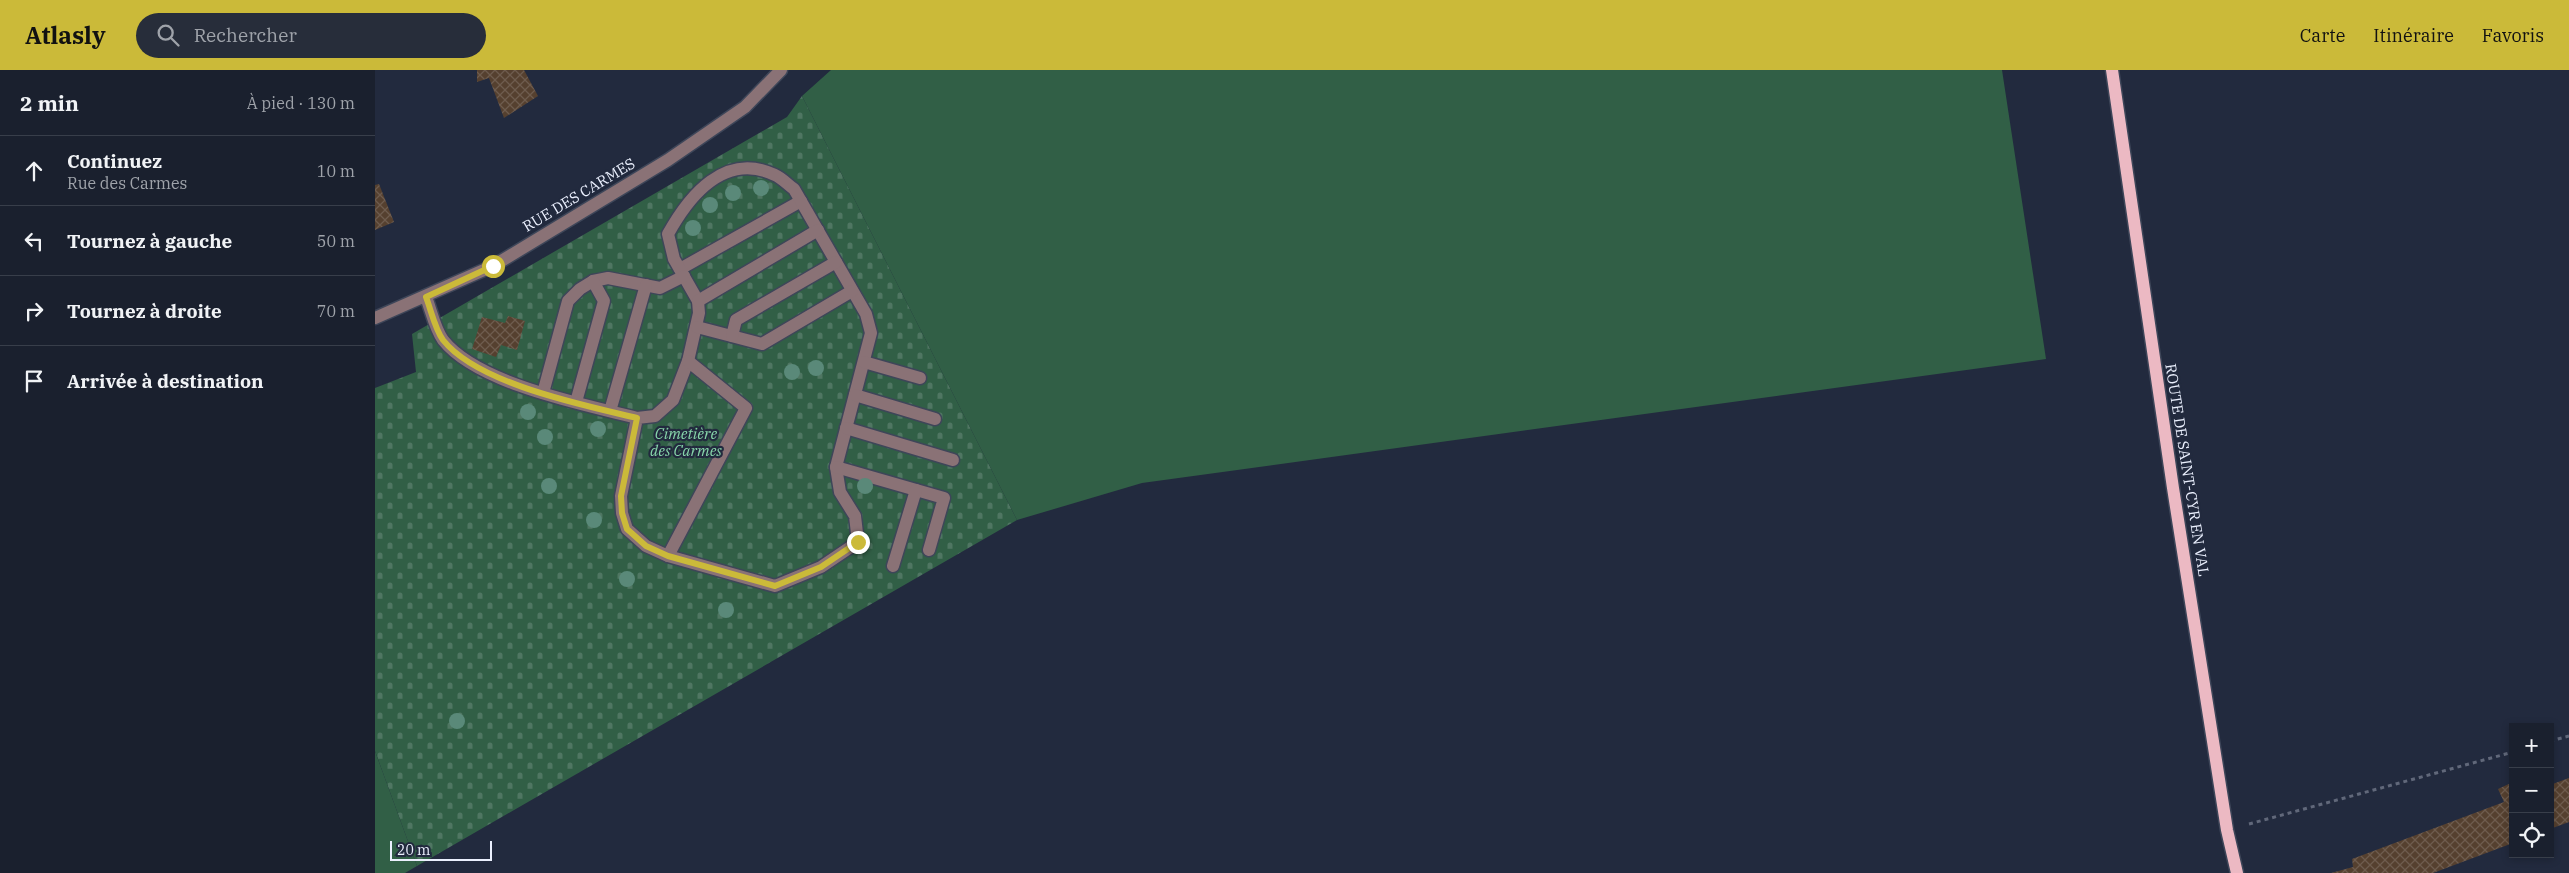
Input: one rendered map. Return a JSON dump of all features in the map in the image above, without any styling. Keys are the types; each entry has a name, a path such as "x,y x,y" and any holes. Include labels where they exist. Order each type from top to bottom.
{"main road":[{"name":"ROUTE DE SAINT-CYR EN VAL","path":"2112,70 2173,488 2227,830 2237,873"}],"street":[{"name":"RUE DES CARMES","path":"375,318 493,266 668,160 745,107 781,70"},
{"path":"426,297 442,339 463,360 491,374 543,393 637,418 655,416 673,400 688,361 697,327 698,301 674,259 668,234 680,213 695,194 723,173 750,168 775,175 794,189 866,314 871,333 836,466 840,492 855,516 858,542 821,567 775,586 668,556 646,546 627,529 622,513 621,496 637,418"},
{"path":"543,393 568,301 581,289 593,281 608,278 660,288 682,272 801,201"},
{"path":"698,301 818,230"},
{"path":"732,336 736,320 836,262"},
{"path":"576,402 604,301 593,281"},
{"path":"610,412 646,285"},
{"path":"697,327 762,344 853,291"},
{"path":"668,556 746,408 688,361"},
{"path":"864,362 920,378"},
{"path":"855,395 935,419"},
{"path":"846,428 953,460"},
{"path":"836,466 944,498 929,550"},
{"path":"893,566 916,490"}],"path":[{"path":"2554,740 2569,736"},
{"path":"2227,830 2509,753"}],"green space":[{"path":"831,70 2002,70 2046,359 1142,483 1017,520 802,96"},
{"name":"Cimetière des Carmes","path":"802,96 1017,520 417,866 375,751 375,388 416,372 412,334 787,117"},
{"path":"375,751 417,866 405,873 375,873"}],"building":[{"path":"477,70 524,70 538,96 504,118 489,78 477,82"},
{"path":"379,184 394,222 375,230 375,185"},
{"path":"508,316 525,321 517,350 501,345 496,357 472,349 482,317 505,323"},
{"path":"2569,778 2569,822 2554,828 2554,813 2554,784"},
{"path":"2509,784 2509,844 2433,873 2331,873 2353,867 2352,859 2504,802 2498,789"}],"route":[{"path":"493,266 426,297 442,339 463,360 491,374 543,393 637,418 621,496 622,513 627,529 646,546 668,556 775,586 821,567 858,542"}]}
